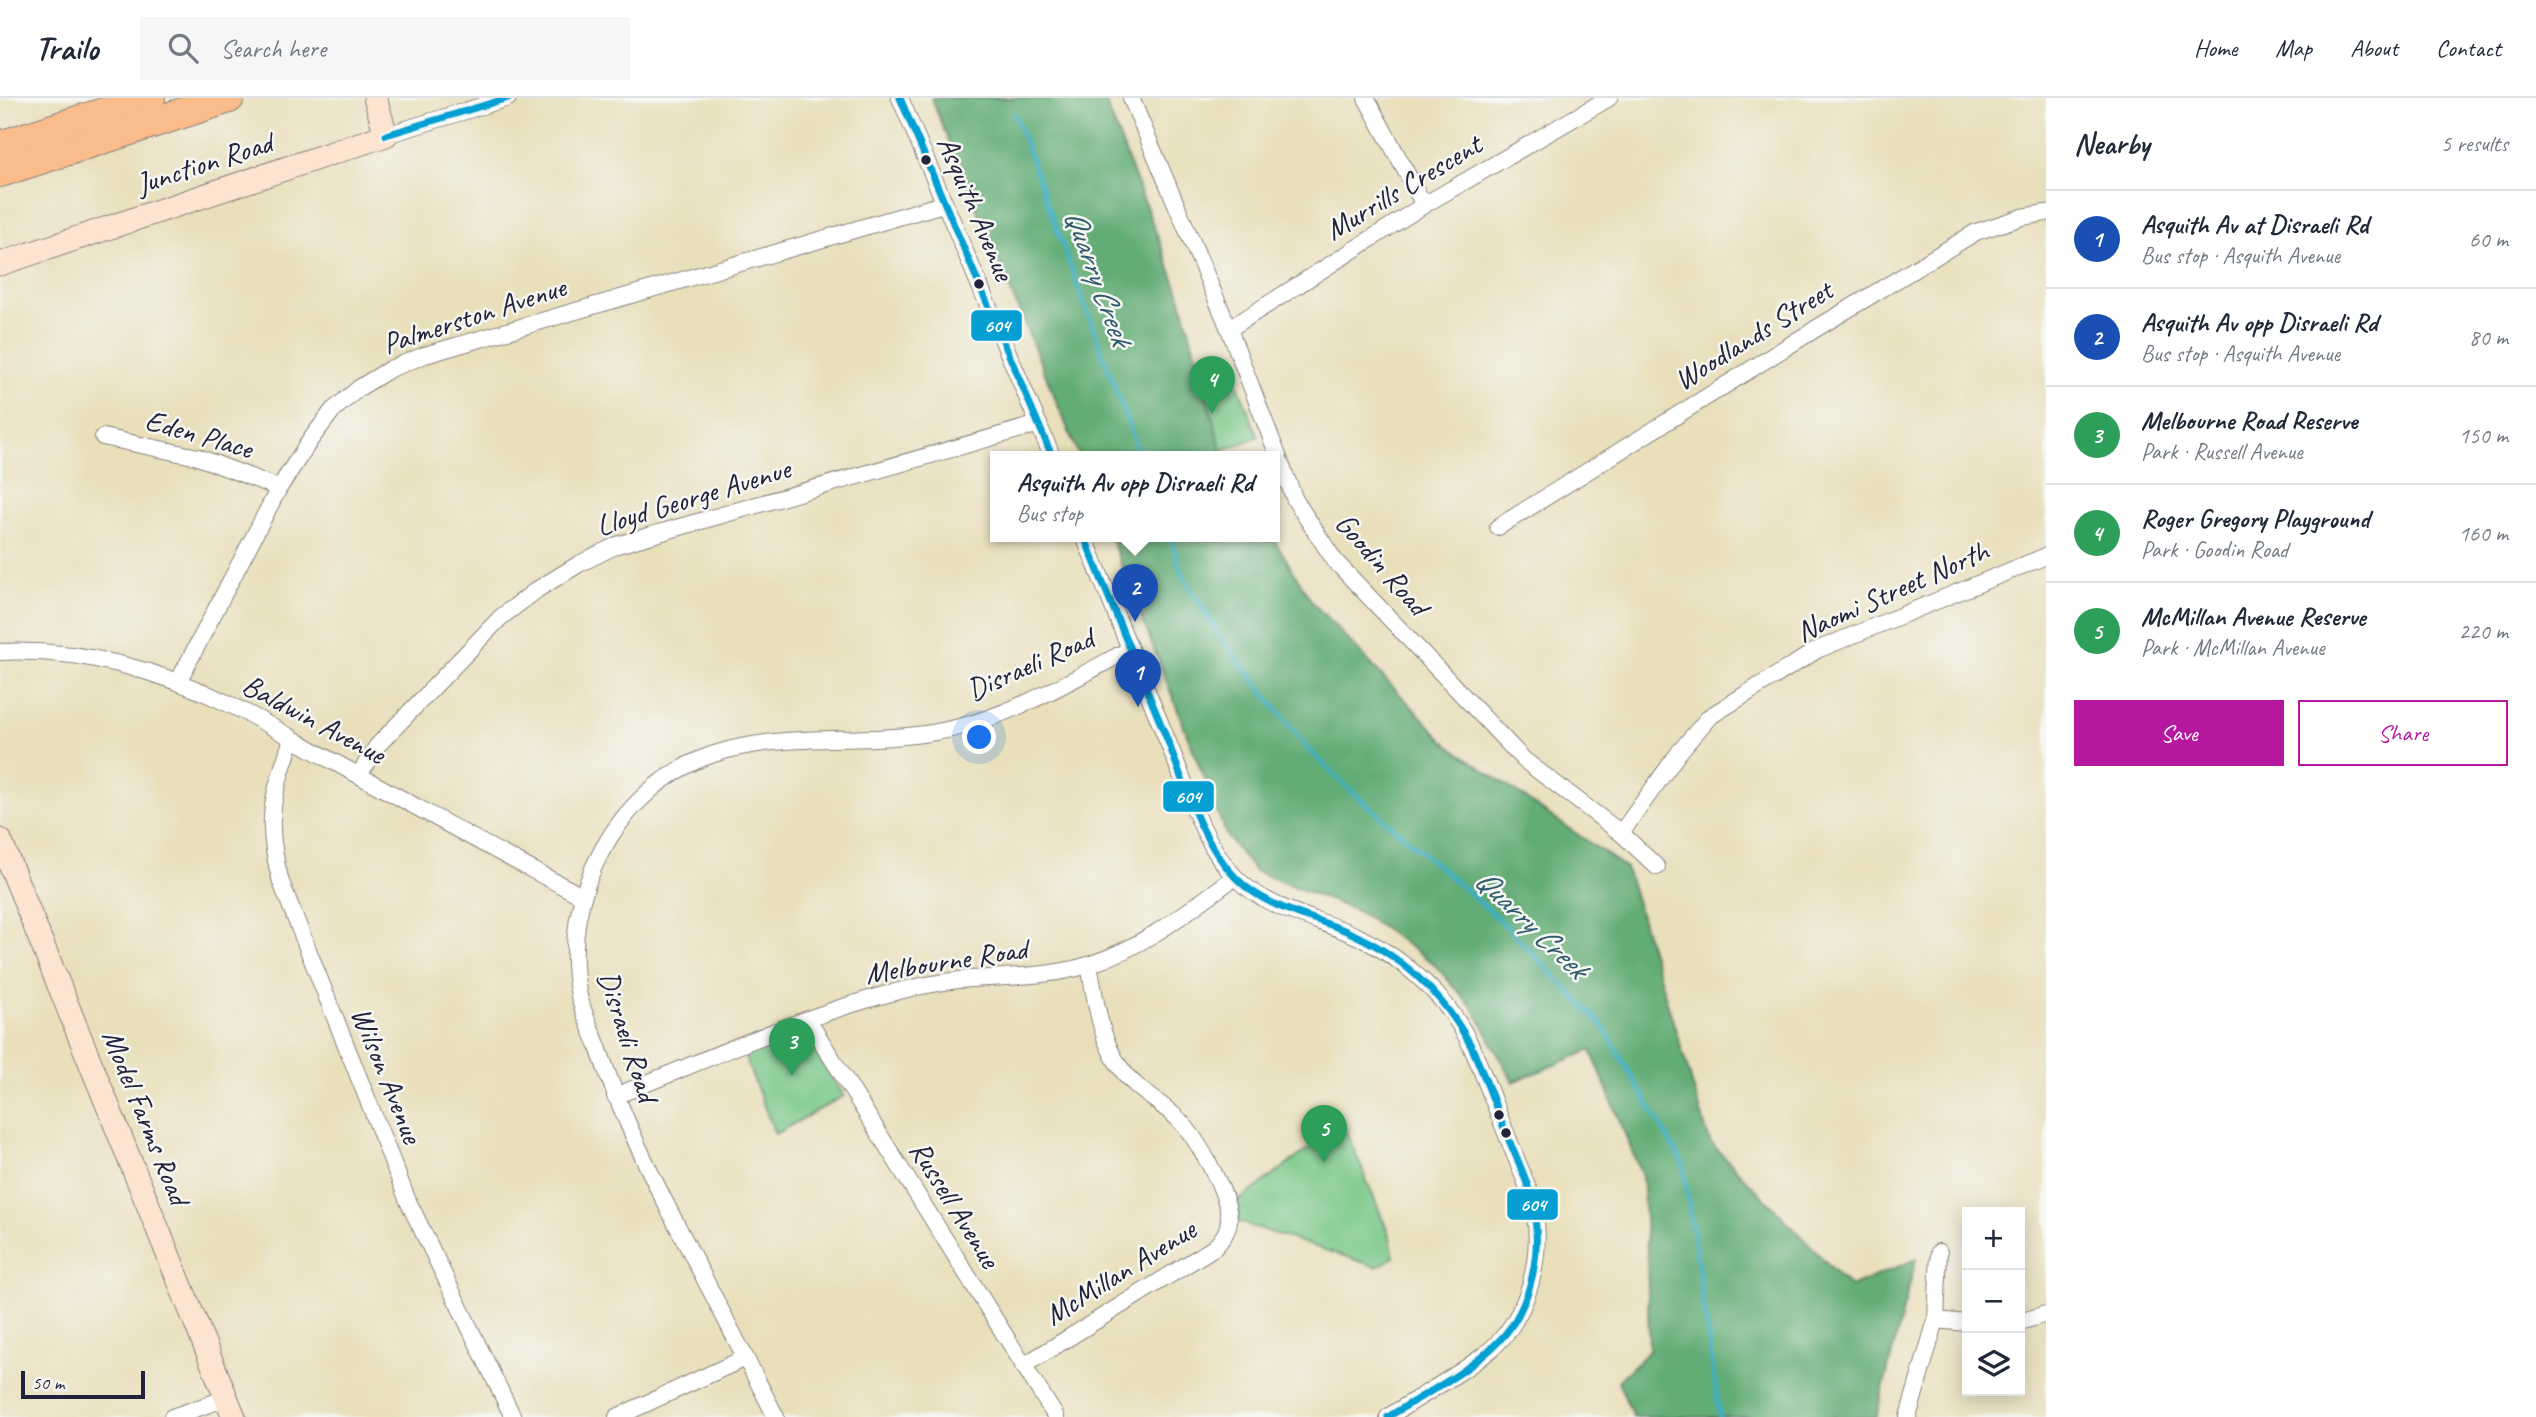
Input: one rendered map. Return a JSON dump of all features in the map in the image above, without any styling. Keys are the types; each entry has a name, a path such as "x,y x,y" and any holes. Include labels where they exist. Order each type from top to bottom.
{"highway":[{"path":"0,146 150,98"},
{"path":"0,172 229,98"}],"street":[{"path":"375,98 386,135"},
{"name":"Junction Road","path":"0,264 386,135 508,98"},
{"name":"Asquith Avenue","path":"900,98 1050,451"},
{"name":"Goodin Road","path":"1131,98 1229,329 1277,451"},
{"path":"1366,98 1424,205"},
{"name":"Murrills Crescent","path":"1229,329 1424,205 1609,98"},
{"name":"Palmerston Avenue","path":"178,682 279,488 333,410 359,388 390,369 425,355 943,204"},
{"name":"Woodlands Street","path":"1498,527 1976,232 2046,213"},
{"name":"Lloyd George Avenue","path":"359,775 377,746 501,617 538,589 579,564 617,545 1039,424"},
{"name":"Eden Place","path":"103,437 198,457 279,488"},
{"name":"Goodin Road","path":"1280,459 1296,500 1335,561 1524,760 1621,833 1657,867"},
{"path":"1086,542 1198,813 1221,859 1235,877 1270,902 1361,938 1416,974 1435,993 1470,1044 1532,1198 1537,1221 1538,1246 1528,1293 1517,1315 1503,1336 1485,1354 1388,1417"},
{"name":"Naomi Street North","path":"1621,833 1680,751 1709,717 1817,650 2046,556"},
{"name":"Disraeli Road","path":"776,1417 637,1147 615,1096 579,996 575,946 582,896 602,849 629,811 665,778 714,754 774,742 870,740 939,732 1004,712 1055,690 1130,649"},
{"name":"Baldwin Avenue","path":"0,652 63,654 113,662 178,682 231,705 498,853 582,896"},
{"name":"Wilson Avenue","path":"292,739 275,791 270,823 272,851 281,882 408,1201 513,1417"},
{"name":"Model Farms Road","path":"0,840 230,1407"},
{"name":"Melbourne Road","path":"615,1096 855,1003 906,989 968,979 1038,975 1089,965 1133,947 1161,931 1235,877"},
{"name":"McMillan Avenue","path":"1023,1366 1215,1247 1226,1234 1229,1221 1223,1194 1195,1137 1177,1118 1138,1088 1120,1068 1107,1044 1100,1023 1089,965"},
{"name":"Russell Avenue","path":"808,1020 1056,1417"},
{"path":"1908,1417 1936,1320 1939,1252"},
{"path":"2025,1320 2046,1314"},
{"path":"1936,1320 1962,1323"},
{"path":"617,1417 745,1358"},
{"path":"172,1417 230,1407"}],"green space":[{"path":"931,98 1104,98 1179,292 1222,451 1077,451"},
{"path":"1230,364 1258,437 1220,451 1204,451 1164,392"},
{"path":"1112,542 1276,542 1312,602 1448,745 1626,868 1710,1142 1850,1287 1916,1259 1876,1417 1633,1417 1618,1381 1649,1351 1642,1176 1591,1050 1513,1082 1474,1009 1432,962 1359,912 1255,871 1227,837"},
{"path":"797,1037 812,1045 844,1096 775,1134 744,1055 786,1038"},
{"path":"1343,1123 1390,1237 1394,1257 1377,1267 1239,1222 1236,1203"}],"waterway":[{"name":"Quarry Creek","path":"1015,115 1138,451"},
{"name":"Quarry Creek","path":"1171,542 1184,577 1219,635 1307,748 1349,789 1499,919 1602,1025 1683,1164 1720,1417"}],"transit line":[{"name":"604","path":"386,135 508,98"},
{"name":"604","path":"900,98 1050,451"},
{"name":"604","path":"1086,542 1194,811 1222,862 1235,877 1259,896 1364,939 1401,963 1433,992 1471,1046 1527,1183 1535,1219 1535,1257 1527,1294 1511,1327 1474,1363 1388,1417"}],"place":[{"name":"Roger Gregory Playground","path":"1212,414"},
{"name":"Asquith Av opp Disraeli Rd","path":"1135,622"},
{"name":"Asquith Av at Disraeli Rd","path":"1138,707"},
{"name":"Melbourne Road Reserve","path":"792,1076"},
{"name":"McMillan Avenue Reserve","path":"1324,1163"}]}
